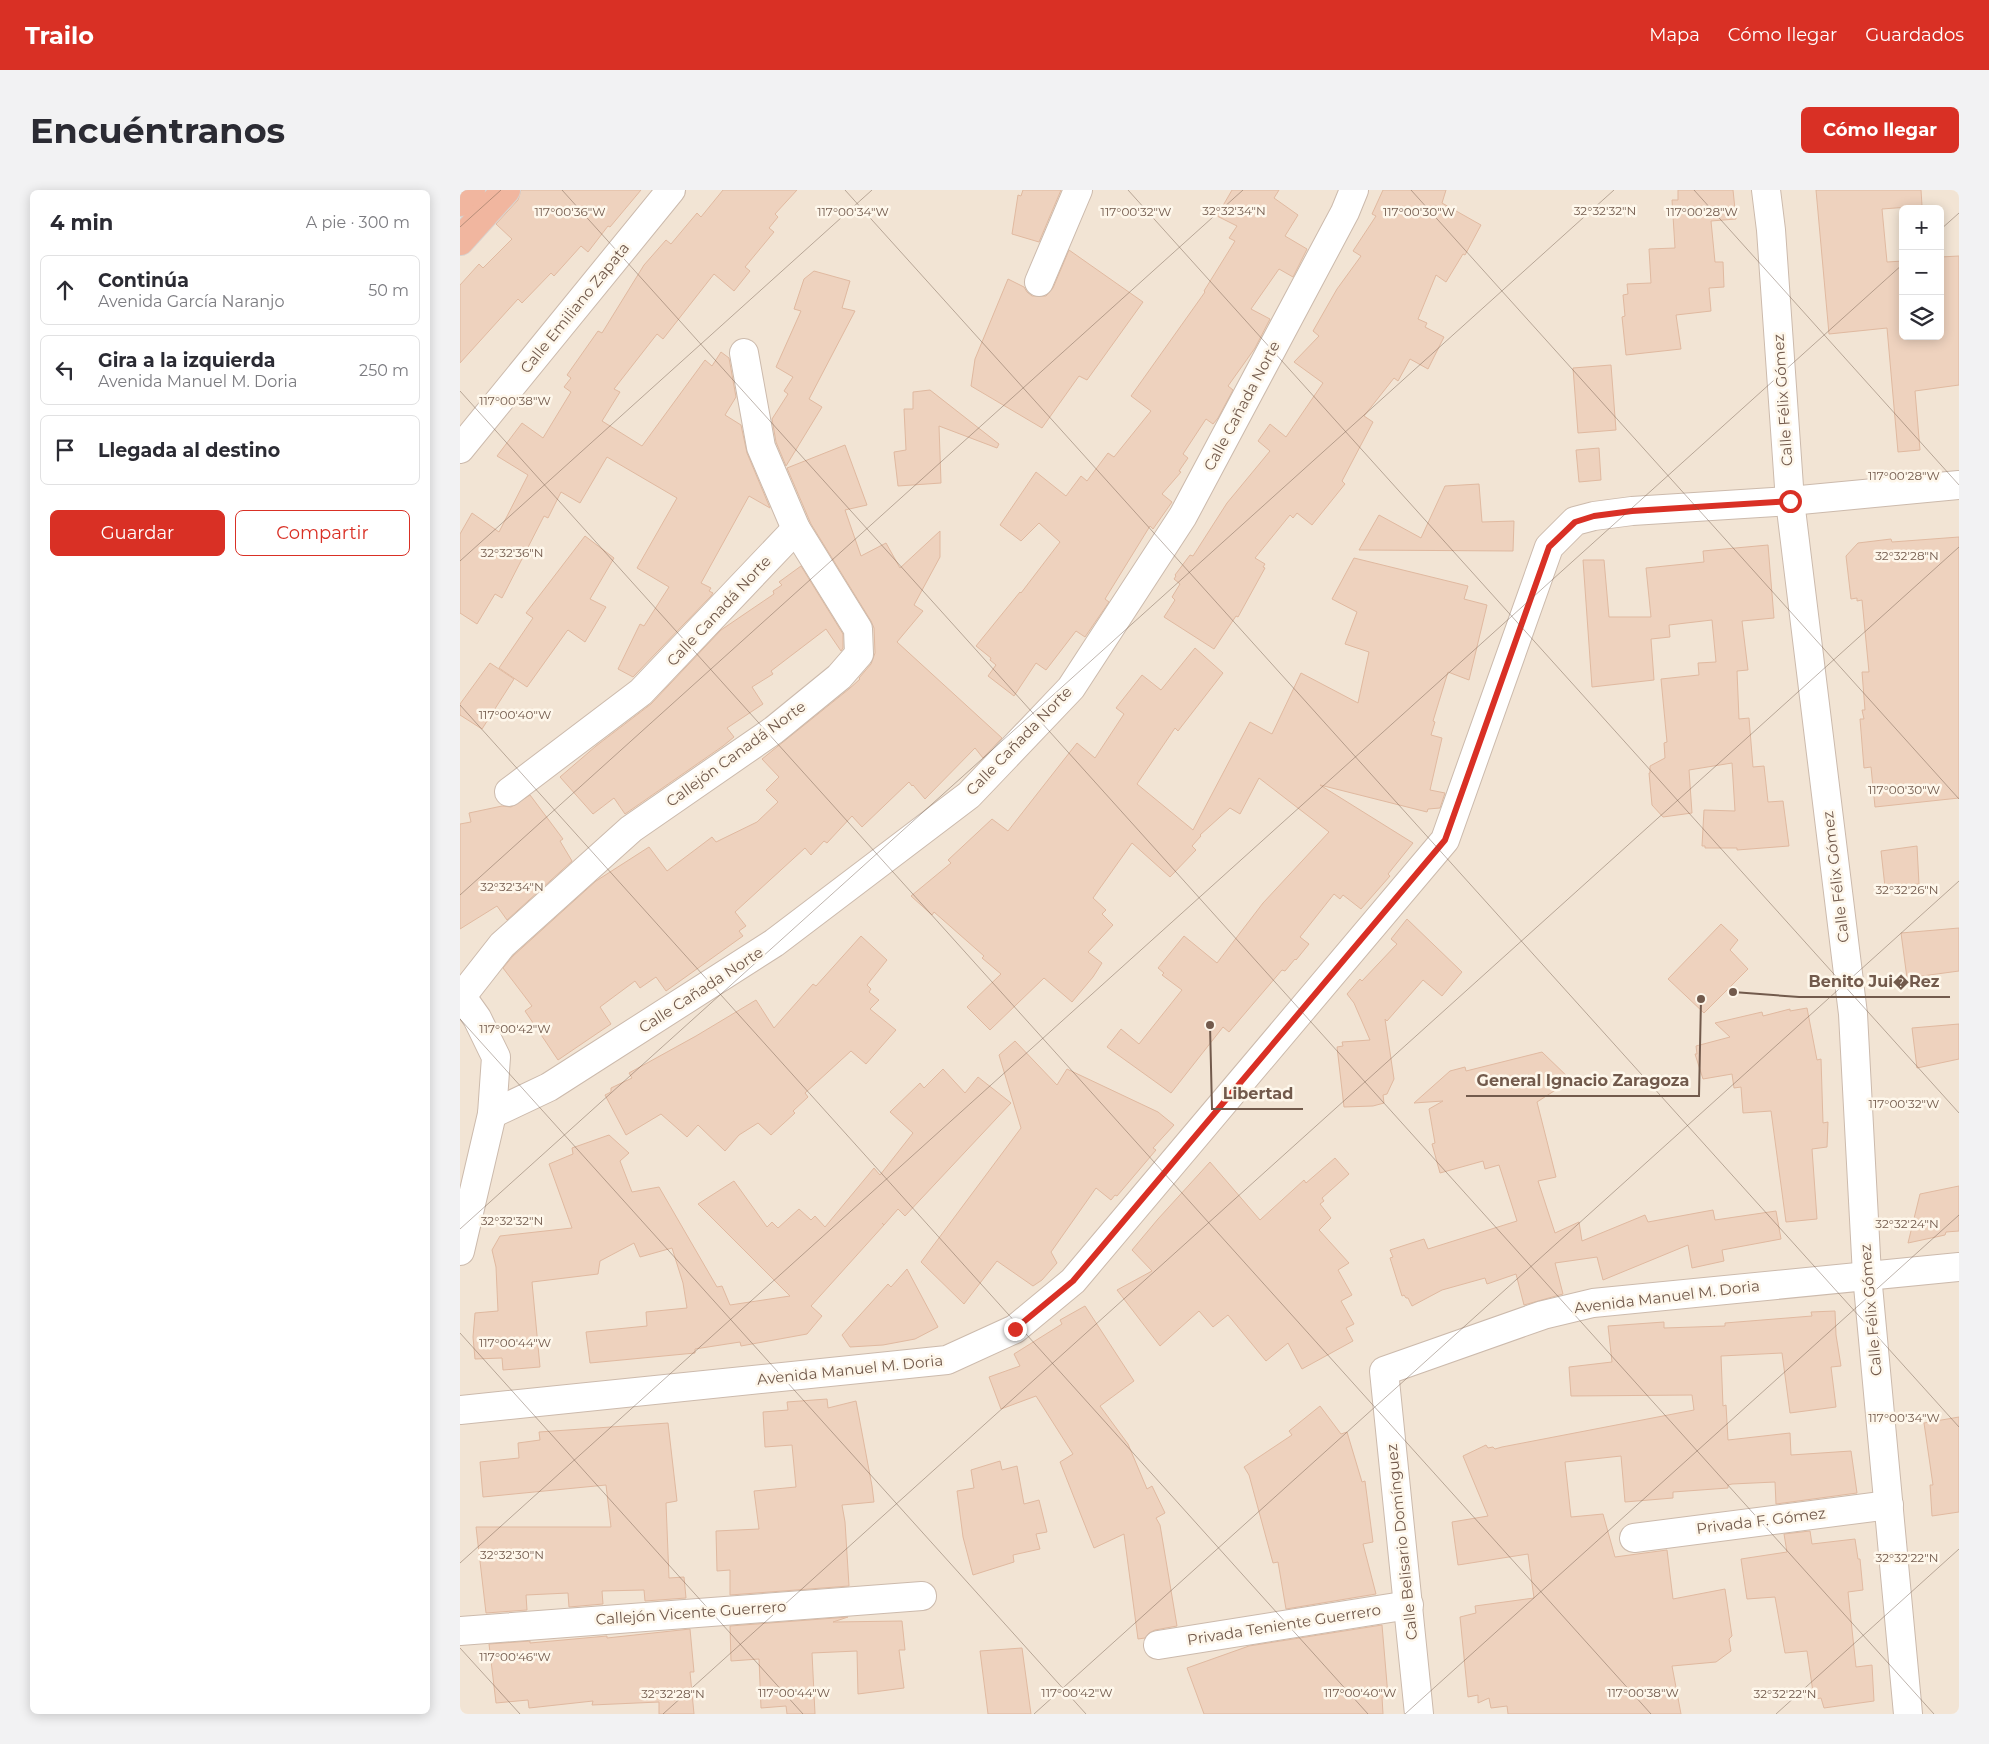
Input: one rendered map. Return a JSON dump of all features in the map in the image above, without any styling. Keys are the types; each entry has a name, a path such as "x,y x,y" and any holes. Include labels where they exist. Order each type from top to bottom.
{"highway":[{"path":"460,202 471,190"},
{"path":"460,241 506,190"}],"street":[{"name":"Calle Emiliano Zapata","path":"460,449 671,190"},
{"path":"1039,282 1078,190"},
{"name":"Calle Cañada Norte","path":"492,1114 549,1087 774,943 969,795 1071,688 1183,516 1345,212 1354,190"},
{"name":"Calle Félix Gómez","path":"1766,190 1771,230 1790,501 1853,1014 1867,1275 1908,1714"},
{"name":"Callejón Canadá Norte","path":"465,1009 502,945 631,829 774,730 839,677 859,654 858,629 796,529 761,447 744,353"},
{"path":"1790,501 1959,485"},
{"name":"Avenida Manuel M. Doria","path":"460,1410 947,1360 1015,1329 1073,1281 1445,840 1549,547 1575,522 1594,516 1632,511 1790,501"},
{"name":"Calle Canadá Norte","path":"509,792 641,692 796,529"},
{"path":"460,1251 492,1114 496,1057 465,1009"},
{"name":"Avenida Manuel M. Doria","path":"1384,1371 1543,1315 1593,1303 1959,1267"},
{"name":"Calle Belisario Domínguez","path":"1384,1371 1420,1714"},
{"name":"Privada F. Gómez","path":"1634,1538 1889,1505"},
{"name":"Callejón Vicente Guerrero","path":"460,1631 922,1596"},
{"name":"Privada Teniente Guerrero","path":"1158,1645 1408,1605"}],"shaded area":[{"path":"460,190 1959,190 1959,1714 460,1714"}],"building":[{"path":"521,190 641,190 610,227 608,226 588,252 581,246 554,276 551,273 522,303 518,299 460,363 460,285 479,264 483,268 512,239 496,224 518,200"},
{"path":"723,190 797,190 775,214 778,217 769,228 774,232 745,267 750,271 734,291 714,274 663,339 657,334 614,389 620,392 602,421 642,446 705,360 712,366 721,352 729,358 736,397 725,415 741,425 747,453 770,508 749,496 701,583 711,588 709,591 713,593 633,677 618,669 640,624 644,626 669,587 637,568 677,498 607,457 580,503 561,492 548,518 544,516 502,598 495,594 477,624 460,613 460,534 472,513 499,532 528,475 497,456 522,423 543,438 571,392 564,387 571,378 567,375 598,331 602,333 644,265 666,240 671,244 697,213 701,217"},
{"path":"1023,190 1061,190 1039,242 1012,234 1018,195 1021,196"},
{"path":"1232,190 1279,190 1274,198 1298,215 1285,236 1307,249 1293,277 1279,269 1251,309 1270,319 1255,348 1228,386 1233,390 1218,418 1213,424 1206,419 1183,454 1188,458 1179,471 1181,472 1162,494 1172,502 1153,529 1150,526 1105,599 1109,602 1085,637 1076,631 1046,670 1036,663 1014,696 988,676 996,665 990,660 991,658 976,646 1021,593 1060,542 1039,523 1021,541 1000,525 1036,472 1066,496 1081,476 1087,481 1108,453 1114,457 1151,411 1131,396 1205,292 1235,241 1229,238 1237,226 1217,216"},
{"path":"1383,190 1446,190 1442,203 1481,225 1465,255 1463,254 1446,282 1436,275 1418,319 1427,323 1425,327 1444,337 1428,369 1410,359 1398,381 1394,378 1364,416 1373,422 1342,481 1345,484 1312,525 1297,513 1293,518 1290,515 1255,558 1265,564 1263,567 1265,568 1238,617 1236,616 1214,649 1164,617 1175,600 1172,597 1180,584 1174,579 1175,575 1190,555 1193,556 1227,503 1270,451 1258,441 1270,424 1286,437 1323,383 1294,362 1319,336 1313,331 1337,289 1361,256 1353,251 1376,216 1372,214"},
{"path":"1678,190 1733,190 1736,219 1711,221 1715,262 1723,262 1724,287 1709,288 1711,311 1676,315 1681,349 1626,355 1622,317 1625,316 1623,295 1628,294 1627,284 1651,283 1649,249 1675,248 1672,200 1678,200"},
{"path":"1816,190 1921,190 1922,205 1899,205 1899,208 1882,209 1887,262 1899,261 1899,340 1944,340 1944,257 1959,256 1959,385 1915,391 1920,450 1898,452 1887,328 1829,334"},
{"path":"1069,250 1143,302 1087,380 1079,376 1042,428 971,386 975,359 1008,279 1024,287 1032,296 1046,296 1053,288"},
{"path":"814,271 850,281 842,308 855,311 809,399 822,407 786,466 776,442 772,419 788,394 784,391 793,377 776,367 801,311 794,309 804,279"},
{"path":"1611,365 1616,430 1578,433 1573,368"},
{"path":"930,390 999,444 997,448 939,426 941,483 898,486 894,452 906,450 904,409 913,409 913,392"},
{"path":"845,445 867,505 845,510 861,556 886,543 900,568 940,531 940,557 914,605 923,611 897,642 1002,738 983,758 975,748 925,799 909,782 862,827 852,816 827,843 824,841 811,855 805,848 735,912 746,926 739,931 743,936 666,991 656,977 640,988 635,981 600,1007 611,1024 558,1060 525,1011 532,1006 503,968 513,956 596,881 649,847 667,871 712,837 716,842 757,822 778,802 766,790 779,777 762,759 849,689 860,679 871,664 875,653 874,628 871,621 811,524 787,468"},
{"path":"1599,448 1601,480 1579,482 1576,450"},
{"path":"1479,484 1482,522 1514,521 1513,551 1359,550 1379,515 1421,538 1445,486"},
{"path":"585,536 614,558 590,599 606,607 585,642 567,631 527,687 499,668 533,618 526,613"},
{"path":"1959,537 1959,798 1875,807 1871,767 1864,768 1860,719 1864,719 1862,710 1865,710 1862,672 1869,672 1862,600 1857,601 1857,598 1851,599 1846,556 1858,543 1891,539 1892,542"},
{"path":"1768,545 1774,618 1742,621 1748,670 1737,671 1739,719 1749,718 1753,767 1764,766 1768,802 1783,801 1789,846 1737,850 1737,848 1705,848 1705,846 1702,846 1704,810 1735,811 1732,763 1689,770 1692,813 1663,817 1652,805 1649,773 1650,766 1665,758 1664,743 1667,742 1661,679 1699,675 1698,663 1716,662 1712,620 1669,625 1670,637 1651,639 1654,680 1592,687 1583,560 1604,560 1609,617 1651,617 1646,568 1704,562 1703,551"},
{"path":"1354,558 1468,586 1464,599 1487,605 1469,680 1448,672 1433,721 1435,722 1431,735 1442,738 1430,790 1445,793 1440,808 1428,809 1427,812 1320,785 1413,843 1388,874 1390,876 1361,909 1343,895 1340,899 1334,894 1300,937 1309,944 1296,960 1285,971 1282,970 1229,1032 1223,1027 1171,1093 1107,1047 1121,1029 1139,1044 1182,990 1162,975 1164,973 1158,968 1184,936 1217,963 1263,903 1329,832 1259,778 1240,814 1230,808 1200,835 1192,846 1196,850 1170,877 1132,843 1093,898 1106,910 1102,914 1113,925 1088,952 1102,963 1093,977 1072,1002 1044,978 990,1030 967,1007 1001,974 982,958 984,956 934,912 932,915 911,896 951,863 948,860 992,819 1008,831 1077,743 1095,758 1124,714 1116,708 1142,675 1161,690 1195,648 1223,673 1178,731 1175,728 1137,784 1193,830 1250,722 1272,734 1301,673 1358,703 1369,652 1345,644 1357,612 1332,599"},
{"path":"801,566 843,634 843,648 841,651 826,629 771,671 773,674 752,687 763,704 727,728 734,737 723,746 625,814 614,798 593,814 560,777 596,746 651,704 721,630 774,594 773,591 782,585 779,582"},
{"path":"490,663 514,679 482,729 460,715 460,704"},
{"path":"530,795 563,839 560,841 572,861 507,920 497,906 460,929 460,824 471,822 469,813 502,806 511,807"},
{"path":"1917,846 1919,884 1885,887 1881,851"},
{"path":"1407,919 1462,972 1442,996 1423,980 1387,1021 1385,1019 1394,1079 1387,1094 1383,1095 1384,1103 1373,1106 1344,1107 1337,1047 1343,1046 1342,1042 1370,1040 1354,1003 1347,994 1397,944 1391,939"},
{"path":"1721,924 1738,940 1730,950 1748,969 1704,1013 1668,979"},
{"path":"1959,928 1959,971 1907,978 1901,933"},
{"path":"861,936 887,960 867,985 871,989 869,992 879,1000 870,1009 896,1030 866,1064 851,1051 805,1093 808,1097 793,1111 795,1113 771,1135 758,1123 739,1135 725,1151 698,1125 687,1137 661,1114 626,1135 605,1095 611,1092 611,1088 632,1078 629,1073 756,1000 774,1028 813,984 816,986"},
{"path":"1807,1008 1817,1060 1821,1059 1823,1123 1828,1122 1827,1147 1812,1149 1817,1219 1786,1222 1771,1111 1743,1113 1741,1087 1734,1088 1732,1074 1703,1079 1695,1054 1697,1054 1696,1046 1730,1037 1715,1023 1762,1012 1763,1016 1790,1009 1790,1011"},
{"path":"1959,1024 1959,1059 1917,1068 1912,1028"},
{"path":"1015,1041 1057,1085 1067,1069 1158,1112 1174,1125 1153,1148 1156,1150 1117,1196 1115,1195 1111,1200 1096,1188 1051,1252 1057,1263 1042,1280 1033,1286 997,1261 964,1304 921,1262 1021,1128 999,1055"},
{"path":"1542,1052 1571,1080 1537,1102 1556,1177 1538,1181 1555,1233 1579,1222 1582,1241 1645,1215 1648,1222 1713,1210 1715,1220 1776,1211 1781,1239 1722,1250 1724,1261 1692,1268 1688,1245 1603,1280 1597,1257 1555,1263 1563,1294 1524,1305 1516,1274 1487,1284 1485,1278 1442,1290 1412,1306 1408,1298 1404,1295 1402,1296 1390,1258 1393,1257 1390,1250 1424,1239 1428,1249 1517,1221 1499,1165 1485,1169 1483,1161 1440,1173 1432,1144 1435,1143 1429,1109 1443,1101 1414,1103 1450,1071 1465,1067 1466,1071"},
{"path":"943,1069 965,1093 978,1077 1011,1103 905,1216 898,1209 811,1306 822,1316 807,1334 741,1346 740,1342 695,1349 695,1353 590,1363 586,1332 647,1326 646,1312 687,1308 683,1283 672,1248 640,1257 634,1243 600,1261 598,1274 532,1282 540,1367 503,1370 502,1358 475,1359 473,1337 475,1313 498,1311 496,1267 492,1250 500,1236 572,1228 549,1164 573,1154 572,1148 609,1135 629,1153 620,1161 632,1192 659,1187 717,1287 722,1286 730,1305 790,1296 698,1204 734,1181 767,1227 772,1222 778,1228 799,1209 811,1220 815,1216 825,1227 874,1168 880,1175 913,1133 890,1112 920,1083 924,1088"},
{"path":"1335,1158 1349,1174 1322,1198 1324,1201 1320,1204 1331,1218 1319,1230 1349,1263 1338,1270 1352,1295 1341,1301 1354,1324 1346,1328 1353,1341 1302,1369 1288,1343 1266,1361 1228,1315 1213,1327 1199,1311 1160,1346 1117,1290 1152,1271 1132,1250 1210,1162 1260,1220 1304,1180 1306,1183"},
{"path":"1959,1186 1959,1231 1946,1232 1945,1235 1908,1243 1920,1194"},
{"path":"907,1269 938,1327 915,1339 883,1345 850,1347 842,1335 888,1284 891,1287"},
{"path":"1085,1306 1134,1381 1100,1406 1128,1444 1147,1489 1152,1486 1165,1513 1156,1518 1160,1525 1177,1626 1155,1630 1145,1638 1138,1639 1124,1534 1094,1548 1060,1462 1073,1454 1036,1396 1001,1409 989,1377 1020,1366 1014,1354 1062,1324 1060,1320"},
{"path":"1835,1311 1836,1335 1841,1366 1831,1367 1836,1407 1790,1413 1782,1353 1721,1356 1723,1406 1726,1405 1728,1440 1790,1433 1791,1455 1851,1451 1857,1493 1776,1504 1775,1482 1732,1484 1728,1485 1728,1488 1673,1492 1673,1498 1625,1502 1621,1456 1565,1462 1571,1517 1603,1514 1615,1557 1667,1550 1673,1599 1725,1589 1732,1636 1729,1639 1731,1651 1716,1662 1672,1666 1681,1714 1508,1714 1507,1706 1491,1708 1489,1698 1478,1703 1478,1695 1468,1697 1460,1617 1476,1613 1475,1606 1534,1598 1528,1554 1458,1565 1452,1522 1488,1516 1463,1456 1486,1445 1488,1448 1493,1447 1495,1449 1694,1410 1692,1395 1571,1396 1569,1367 1612,1362 1608,1326 1664,1322 1664,1328 1725,1326 1725,1323 1812,1316 1811,1312"},
{"path":"827,1399 828,1408 856,1401 874,1502 842,1505 845,1522 849,1586 730,1595 730,1570 717,1571 716,1531 759,1529 754,1491 796,1487 792,1445 765,1447 763,1412 788,1410 787,1402"},
{"path":"1320,1406 1341,1434 1347,1432 1362,1482 1365,1481 1373,1542 1363,1544 1376,1594 1286,1609 1278,1562 1273,1563 1249,1475 1244,1467 1292,1435 1289,1431"},
{"path":"1959,1417 1959,1512 1932,1516 1930,1485 1933,1485 1924,1423"},
{"path":"668,1423 677,1501 666,1503 669,1578 684,1577 686,1598 645,1601 644,1590 602,1591 603,1604 569,1607 568,1593 526,1595 527,1610 486,1613 476,1527 611,1527 606,1485 483,1497 480,1462 519,1458 518,1443 540,1440 539,1432"},
{"path":"1000,1461 1002,1470 1017,1466 1024,1504 1039,1500 1047,1532 1036,1534 1040,1549 1013,1555 1014,1562 973,1575 963,1537 957,1491 974,1488 971,1470"},
{"path":"1810,1531 1812,1544 1855,1539 1858,1559 1860,1559 1863,1590 1848,1592 1856,1667 1872,1665 1874,1701 1824,1708 1821,1698 1814,1699 1807,1651 1785,1653 1775,1597 1747,1599 1741,1559 1787,1552 1784,1534"},
{"path":"848,1617 833,1622 902,1621 905,1650 899,1650 904,1688 858,1694 857,1651 812,1653 815,1714 787,1714 786,1706 761,1708 759,1659 731,1661 730,1626"},
{"path":"1382,1625 1388,1696 1382,1697 1383,1714 1204,1714 1187,1668 1249,1646"},
{"path":"690,1629 694,1672 690,1672 694,1714 659,1714 659,1702 592,1705 593,1701 529,1708 528,1700 496,1703 489,1644 530,1641 530,1643 607,1636 607,1638"},
{"path":"1022,1648 1031,1714 988,1714 980,1651"}],"place":[{"name":"Benito Jui�Rez","path":"1733,992"},
{"name":"General Ignacio Zaragoza","path":"1701,999"},
{"name":"Libertad","path":"1210,1025"}],"route":[{"path":"1015,1329 1073,1281 1445,840 1549,547 1575,522 1594,516 1632,511 1790,501"}]}
